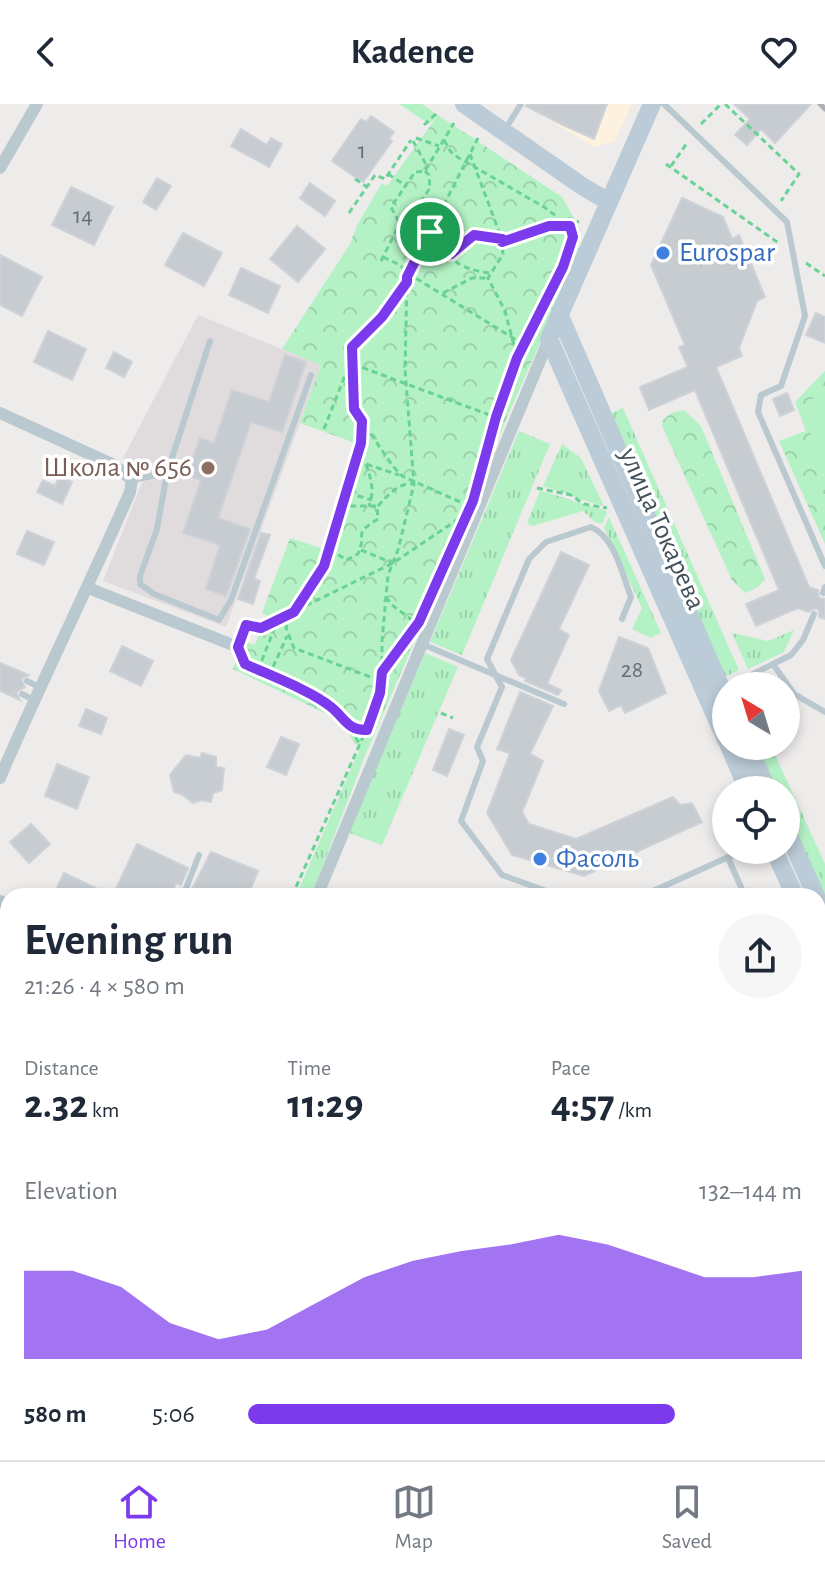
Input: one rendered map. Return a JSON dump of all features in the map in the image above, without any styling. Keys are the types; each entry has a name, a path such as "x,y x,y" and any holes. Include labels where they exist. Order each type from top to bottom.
{"main road":[{"path":"464,104 609,202"},
{"path":"549,339 551,313 609,202 652,104"},
{"name":"улица Токарева","path":"551,313 713,672"},
{"name":"улица Токарева","path":"549,339 712,672"},
{"path":"800,860 813,888"},
{"path":"780,864 791,888"}],"street":[{"path":"0,168 37,104"},
{"path":"320,888 549,339"},
{"path":"0,413 114,465 132,480 130,492 88,588 33,684 0,778"},
{"path":"88,588 238,647 246,625"}],"lane":[{"path":"504,132 521,104"},
{"path":"664,104 787,222 805,316 781,386 761,395 758,412 825,566"},
{"path":"210,341 167,473 157,529 140,584 154,594 219,620 231,600 311,375"},
{"path":"132,480 167,473"},
{"path":"538,888 502,875 461,821 483,761 477,747 502,687 487,659 529,559 546,542 591,527 601,531 608,540 631,597 622,619"},
{"path":"758,672 791,655 803,640 814,614"},
{"path":"422,644 564,704"},
{"path":"773,664 794,694 825,712"},
{"path":"186,888 199,855"},
{"path":"668,888 716,864"},
{"path":"731,864 741,888"}],"path":[{"path":"725,104 799,174 775,210"},
{"path":"424,125 438,112"},
{"path":"416,259 402,224 391,207 415,172 426,169 454,123"},
{"path":"296,888 367,730 381,681 386,597 414,482 407,384 407,282 478,138"},
{"path":"413,140 447,146"},
{"path":"413,140 429,175 430,188 388,243 382,259 400,265 409,274 533,351"},
{"path":"349,213 375,175 385,179 413,140"},
{"path":"444,140 465,162 544,207 556,216 561,226"},
{"path":"442,294 472,278 488,276 503,254 502,241 470,154"},
{"path":"666,164 825,276"},
{"path":"388,174 405,185"},
{"path":"355,179 367,187"},
{"path":"438,215 451,254 459,267 488,276 505,311 517,358"},
{"path":"416,259 442,259 474,235 502,241 549,226 570,226 579,221"},
{"path":"570,226 572,241"},
{"path":"352,347 382,317 407,282"},
{"path":"486,455 517,358 551,313"},
{"path":"352,339 354,409 402,476"},
{"path":"324,429 353,355"},
{"path":"353,364 514,424"},
{"path":"269,676 287,636 288,622 324,566 361,443 362,421"},
{"path":"356,461 402,476 471,507"},
{"path":"366,464 372,480 369,507"},
{"path":"342,506 377,506 399,486 414,482"},
{"path":"537,488 571,495 584,504 607,508"},
{"path":"347,492 372,500"},
{"path":"246,625 261,628 393,563 467,514 473,501"},
{"path":"330,549 346,560 358,554 361,550 361,532 368,523 378,519 377,506"},
{"path":"361,550 393,563"},
{"path":"386,597 406,616 417,624 419,622"},
{"path":"258,670 275,627 288,622"},
{"path":"382,672 410,635"},
{"path":"287,636 294,648 381,681"},
{"path":"238,647 245,664 328,704 360,744"},
{"path":"262,659 274,665"},
{"path":"441,713 453,718"},
{"path":"347,725 367,730"}],"shaded area":[{"path":"523,104 632,104 614,142 594,147"},
{"name":"Школа № 656","path":"198,315 321,365 226,627 103,581 144,477 123,458"}],"green space":[{"path":"399,104 422,104 438,115 429,124"},
{"path":"438,115 562,197 580,229 578,247 582,249 507,417 367,751 355,743 339,720 233,669 243,641 255,645 266,615 262,613 290,538 327,550 358,444 300,423 321,365 282,349 350,244 357,225 382,183 387,186"},
{"path":"825,371 825,544 779,441 806,431 795,402"},
{"path":"825,392 825,465 806,414 814,398"},
{"path":"623,408 739,670 720,672 607,415"},
{"path":"684,410 701,426 765,579 758,587 745,593 732,580 662,426 663,420 671,413"},
{"path":"496,423 504,425 484,473"},
{"path":"519,431 550,444 462,655 430,642"},
{"path":"562,444 581,458 604,506 543,486"},
{"path":"484,473 475,502 367,751 314,888 299,888 361,746 386,674 420,624"},
{"path":"540,491 607,513 602,524 583,511 532,526 527,523"},
{"path":"609,517 661,633 651,638 632,629 642,608 604,528"},
{"path":"794,630 784,652 748,669 732,633 768,641"},
{"path":"425,653 458,667 382,845 349,833"},
{"path":"759,760 777,760 785,776 767,776"},
{"path":"800,809 825,864 825,888 818,888 800,849"}],"building":[{"path":"527,104 607,104 594,139"},
{"path":"734,104 811,104 775,143 761,129 747,145 735,135 750,119"},
{"path":"371,116 394,132 389,138 392,141 363,182 332,161 361,119 366,122"},
{"path":"241,129 267,145 271,138 282,144 269,167 231,146"},
{"path":"157,178 171,186 156,210 143,202"},
{"path":"310,183 335,201 325,216 300,198"},
{"path":"71,187 113,207 94,245 52,225"},
{"path":"682,198 723,217 732,239 739,235 765,297 757,301 739,348 742,356 716,367 809,587 818,590 819,598 825,599 825,619 819,617 816,608 808,612 798,608 756,626 746,604 779,590 695,390 649,410 640,387 688,367 679,347 685,345 651,265"},
{"path":"297,226 325,249 298,282 270,259"},
{"path":"183,233 222,253 204,286 165,265"},
{"path":"0,255 42,277 22,316 0,305"},
{"path":"241,268 280,286 268,313 229,295"},
{"path":"816,313 825,317 825,343 806,335"},
{"path":"48,331 86,349 72,380 34,362"},
{"path":"114,352 132,362 124,377 106,368"},
{"path":"285,355 306,362 282,432 251,422 218,518 250,529 226,596 206,589 220,545 183,533 201,480 187,475 200,438 214,443 232,390 269,402"},
{"path":"787,393 794,410 780,416 773,399"},
{"path":"59,477 72,482 62,504 37,492 43,480 55,486"},
{"path":"27,531 54,542 44,565 17,554"},
{"path":"261,533 270,535 254,579 260,581 253,604 238,599"},
{"path":"561,552 589,565 559,629 569,635 547,684 561,690 558,695 525,681 526,678 519,675 511,660"},
{"path":"619,637 648,648 666,693 625,713 621,705 609,711 599,691"},
{"path":"122,646 153,661 141,686 110,671"},
{"path":"0,663 29,675 21,679 25,687 16,692 20,700 0,691"},
{"path":"520,692 553,706 530,754 543,761 522,812 529,824 576,839 673,797 680,805 692,803 702,822 584,876 512,855 487,813 510,753 497,749"},
{"path":"86,709 107,718 101,734 79,726"},
{"path":"449,729 464,735 447,776 433,770"},
{"path":"281,737 299,744 286,775 267,767"},
{"path":"202,753 216,757 216,767 224,768 222,790 213,793 211,802 201,800 193,803 174,792 170,775 186,755 200,758"},
{"path":"57,764 89,777 77,809 45,796"},
{"path":"31,824 50,844 29,863 10,842"},
{"path":"137,844 188,868 181,885 176,883 174,888 116,888"},
{"path":"211,852 258,871 251,888 193,888"},
{"path":"64,873 95,888 57,888"}],"railway":[{"path":"820,104 825,109"}],"place":[{"name":"Eurospar","path":"663,253"},
{"name":"Школа № 656","path":"208,468"},
{"name":"Фасоль","path":"540,859"}],"route":[{"path":"438,215 451,254 474,235 502,239 502,242 549,226 570,226 573,237 563,267 517,358 496,417 473,501 419,622 382,672 380,693 367,730 358,730 347,725 328,704 245,664 238,647 246,625 261,628 294,612 324,566 361,443 362,421 354,409 352,347 382,317 407,282 430,232 438,215"}]}
